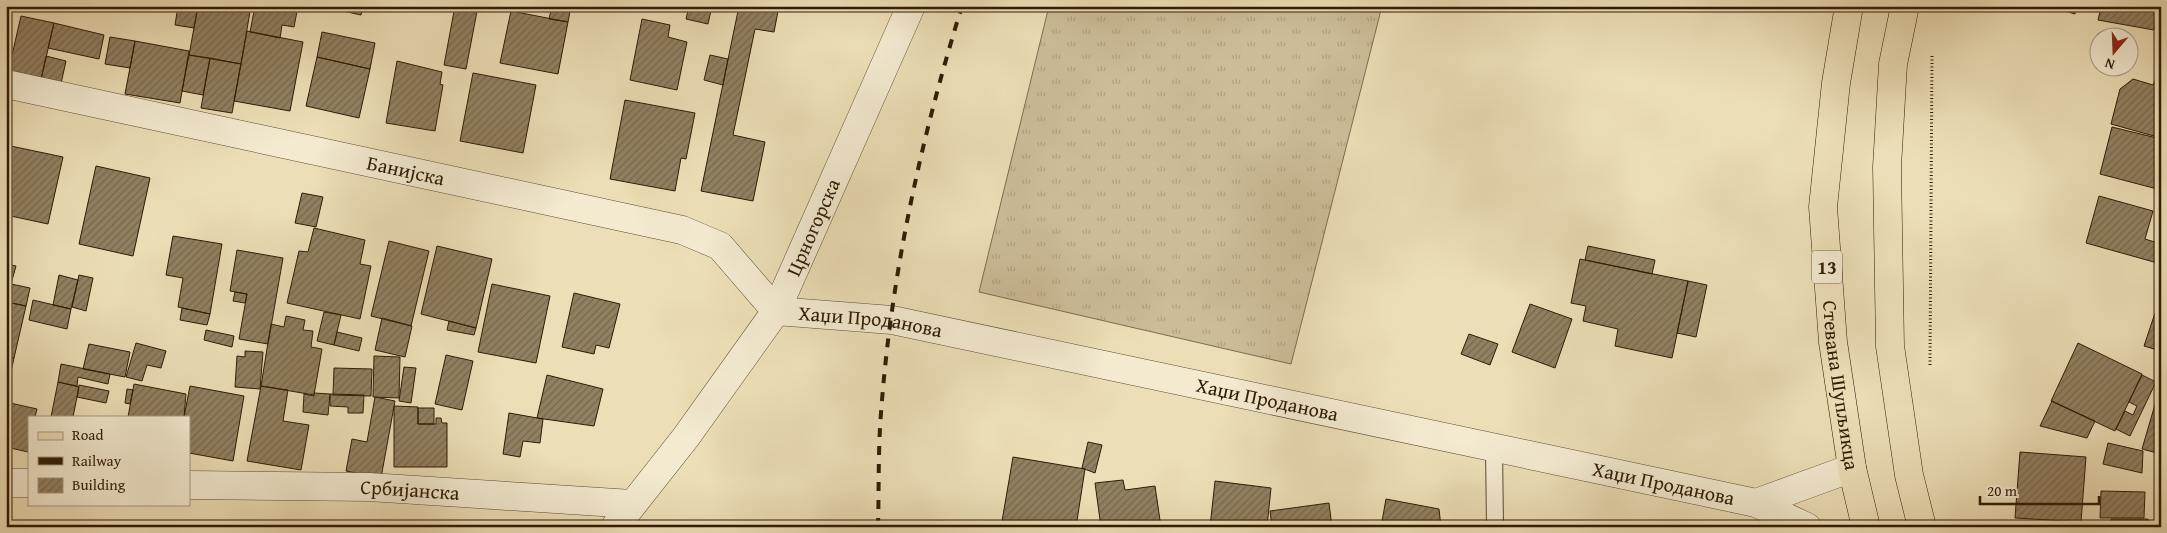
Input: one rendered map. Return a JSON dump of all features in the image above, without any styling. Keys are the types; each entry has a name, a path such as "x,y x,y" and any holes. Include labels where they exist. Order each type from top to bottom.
{"main road":[{"name":"Стевана Шупљикца","path":"1849,6 1836,83 1823,207 1833,342 1852,468 1866,527"},
{"path":"1905,6 1892,64 1888,158 1890,346 1909,475 1922,527"}],"street":[{"name":"Црногорска","path":"615,527 686,437 776,311 911,6"},
{"name":"Банијска","path":"6,84 682,230 720,246 776,311"},
{"name":"Хаџи Проданова","path":"776,311 892,320 1756,503 1807,527"},
{"path":"1756,503 1852,468"},
{"path":"6,483 28,483"},
{"name":"Србијанска","path":"190,485 369,487 632,504"}],"lane":[{"path":"1494,447 1495,527"}],"path":[{"path":"1930,371 1932,52"}],"green space":[{"path":"1049,6 1382,6 1291,364 979,292"}],"building":[{"path":"178,6 198,6 194,28 175,25"},
{"path":"198,6 251,6 241,64 189,55"},
{"path":"255,6 298,6 294,27 282,25 280,38 250,32"},
{"path":"329,6 363,6 361,15 329,8"},
{"path":"455,6 478,6 466,69 444,65"},
{"path":"552,6 571,6 568,22 549,19"},
{"path":"689,6 712,6 708,24 686,19"},
{"path":"739,6 779,6 774,32 755,29 733,135 765,142 753,201 701,191"},
{"path":"2047,6 2159,6 2154,30 2098,20 2100,12 2076,7 2075,14"},
{"path":"511,11 568,22 558,74 500,63"},
{"path":"21,16 54,23 40,84 7,77"},
{"path":"642,19 670,25 668,37 687,42 677,90 630,80"},
{"path":"54,23 104,35 99,59 48,48"},
{"path":"247,31 303,42 290,111 234,101"},
{"path":"322,32 375,43 370,69 317,57"},
{"path":"110,37 135,41 130,68 105,64"},
{"path":"135,41 189,51 180,103 125,94"},
{"path":"189,55 210,58 203,95 182,91"},
{"path":"710,55 728,59 723,85 704,80"},
{"path":"46,56 66,61 60,88 40,84"},
{"path":"317,57 370,69 359,118 306,106"},
{"path":"210,58 241,64 232,113 201,108"},
{"path":"397,61 442,72 440,84 443,85 435,131 386,123"},
{"path":"473,73 536,85 523,153 460,141"},
{"path":"2161,75 2161,138 2111,124 2120,89 2133,79 2153,85 2157,76 2160,77"},
{"path":"625,100 695,113 686,159 681,158 675,191 610,179"},
{"path":"2112,127 2161,139 2161,190 2100,174"},
{"path":"6,145 63,157 48,224 6,215"},
{"path":"96,166 150,178 133,256 79,244"},
{"path":"302,193 323,197 316,227 295,223"},
{"path":"2099,196 2153,211 2145,239 2161,244 2161,264 2086,243"},
{"path":"314,228 365,240 360,264 371,266 360,319 287,303 299,251 308,252"},
{"path":"173,236 222,244 210,314 178,307 183,278 166,275"},
{"path":"389,241 429,251 411,326 371,316"},
{"path":"437,246 492,259 476,328 421,314"},
{"path":"1588,246 1655,260 1652,274 1585,260"},
{"path":"237,250 283,258 268,344 239,339 247,294 230,291"},
{"path":"1580,259 1688,281 1672,358 1615,346 1618,329 1583,321 1586,306 1571,303"},
{"path":"6,264 16,266 11,284 30,288 26,306 6,302"},
{"path":"59,275 78,280 71,309 53,305"},
{"path":"79,275 93,278 86,311 72,307"},
{"path":"1688,281 1707,285 1696,337 1677,333"},
{"path":"492,284 550,296 536,363 478,352"},
{"path":"235,292 247,294 245,303 233,301"},
{"path":"574,293 620,304 609,348 596,345 594,354 562,347"},
{"path":"33,300 71,309 67,329 29,320"},
{"path":"7,302 26,306 14,358 6,356"},
{"path":"1530,304 1572,319 1555,368 1512,352"},
{"path":"182,308 210,314 207,325 180,320"},
{"path":"324,312 341,315 334,345 317,341"},
{"path":"2155,313 2161,315 2161,351 2144,346"},
{"path":"286,316 305,320 303,330 313,331 311,347 322,349 314,395 261,386 271,324 284,327"},
{"path":"382,318 412,326 405,357 375,350"},
{"path":"449,321 476,328 474,335 447,330"},
{"path":"206,330 234,336 232,347 204,340"},
{"path":"337,332 362,338 359,351 334,345"},
{"path":"1469,334 1498,344 1490,365 1461,354"},
{"path":"136,343 166,351 161,368 147,365 142,381 126,377"},
{"path":"2078,343 2142,374 2115,431 2051,401"},
{"path":"89,344 130,352 125,377 83,369"},
{"path":"245,351 263,352 260,389 235,387 237,356 245,357"},
{"path":"446,355 473,361 462,410 435,404"},
{"path":"6,356 14,358 6,396"},
{"path":"374,356 400,357 399,398 373,397"},
{"path":"61,364 110,374 108,384 78,377 77,386 58,382"},
{"path":"404,367 416,368 411,403 399,401"},
{"path":"334,368 372,369 371,396 333,395"},
{"path":"547,375 603,389 594,426 537,418"},
{"path":"2142,375 2156,382 2130,436 2116,429 2125,411 2133,415 2137,406 2129,402"},
{"path":"58,382 79,387 73,416 51,416"},
{"path":"134,384 186,394 184,416 128,416"},
{"path":"79,385 109,391 106,403 77,397"},
{"path":"190,386 244,396 233,461 190,453 190,416 184,416"},
{"path":"261,386 288,390 283,421 309,425 301,470 247,461"},
{"path":"127,389 133,390 130,404 125,403"},
{"path":"314,393 330,394 328,415 303,412 304,394 314,396"},
{"path":"330,394 364,395 363,413 348,413 348,407 330,406"},
{"path":"375,397 395,401 381,478 346,471 352,439 367,442"},
{"path":"2052,401 2095,421 2087,438 2040,426"},
{"path":"2156,401 2161,403 2161,454 2142,449"},
{"path":"6,402 37,409 35,416 28,416 28,452 6,447"},
{"path":"394,406 418,407 418,424 436,424 436,418 441,418 442,423 447,423 447,467 394,467"},
{"path":"418,408 434,408 434,424 418,424"},
{"path":"509,413 543,419 540,443 523,441 520,457 503,454"},
{"path":"1088,442 1102,445 1095,473 1082,468"},
{"path":"2108,443 2143,451 2142,473 2103,464"},
{"path":"2020,452 2086,457 2081,522 2015,518"},
{"path":"1013,457 1085,469 1076,527 1001,527"},
{"path":"1123,480 1125,490 1155,486 1161,527 1101,527 1095,483"},
{"path":"1215,481 1271,488 1267,527 1210,527"},
{"path":"2101,491 2145,492 2144,518 2100,518"},
{"path":"1386,499 1439,509 1441,527 1381,527"},
{"path":"1329,503 1332,527 1272,527 1270,511"},
{"path":"2111,519 2148,519 2150,527 2111,527"}],"railway":[{"path":"878,527 881,413 892,310 900,258 933,106 962,6"}]}
